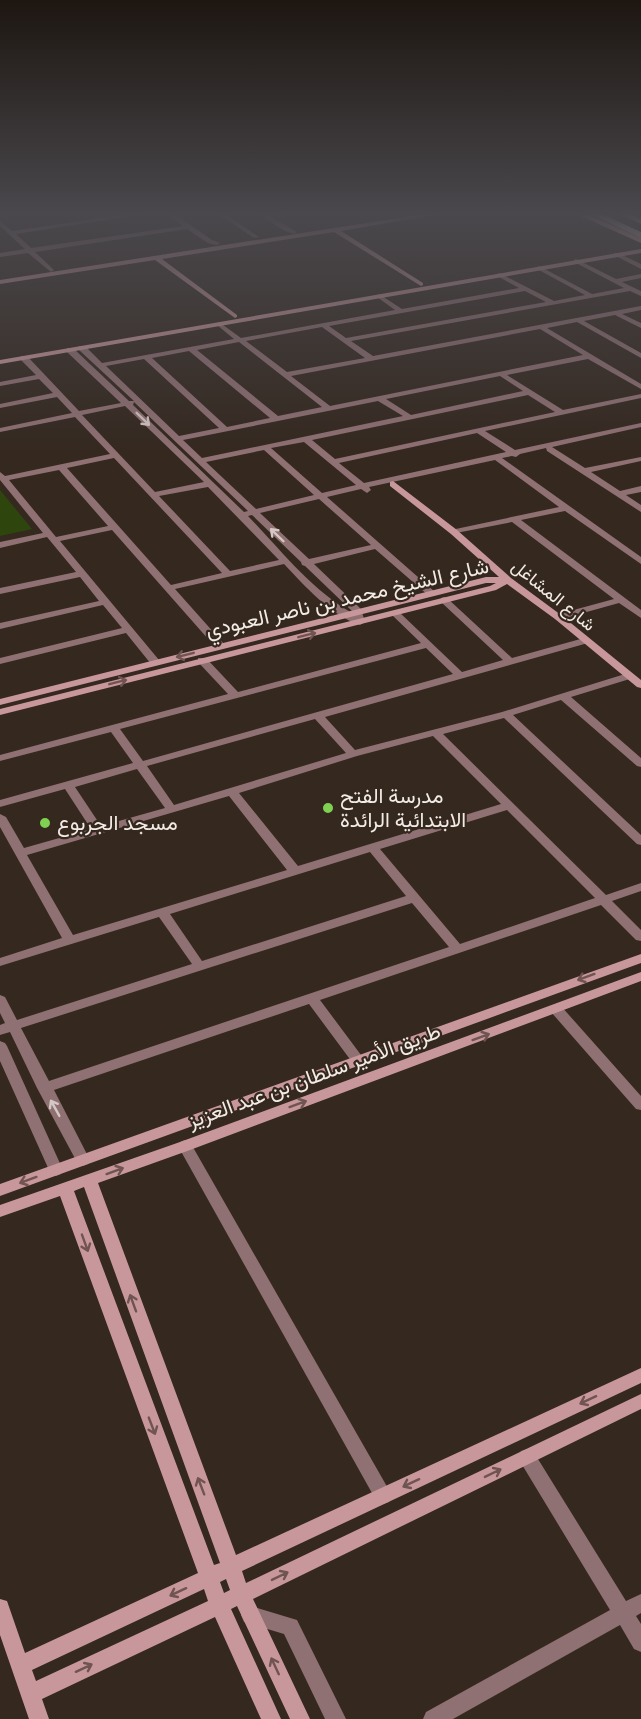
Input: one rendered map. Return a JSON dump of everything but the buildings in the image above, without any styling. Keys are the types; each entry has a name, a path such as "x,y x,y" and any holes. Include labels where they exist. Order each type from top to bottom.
{"street":[{"path":"204,293 235,316"},
{"path":"0,360 367,293"},
{"path":"0,360 24,358 71,347 82,348 395,293"},
{"path":"101,365 501,293"},
{"path":"533,293 553,303"},
{"path":"586,293 591,296"},
{"path":"345,340 607,293"},
{"path":"379,296 401,311"},
{"path":"285,375 641,308"},
{"path":"616,313 641,326"},
{"path":"464,319 473,325"},
{"path":"578,320 641,356"},
{"path":"219,324 328,408"},
{"path":"323,325 372,358"},
{"path":"542,327 641,387"},
{"path":"482,330 492,336"},
{"path":"71,347 286,561 345,615"},
{"path":"82,348 359,616"},
{"path":"191,349 276,419"},
{"path":"177,439 590,356"},
{"path":"146,357 225,429"},
{"path":"24,358 114,456 227,573"},
{"path":"501,374 562,413"},
{"path":"0,384 40,376"},
{"path":"199,461 531,392"},
{"path":"0,406 57,395"},
{"path":"335,461 641,396"},
{"path":"379,398 410,417"},
{"path":"0,430 138,401"},
{"path":"242,515 641,427"},
{"path":"365,488 393,484 641,427"},
{"path":"479,430 516,454"},
{"path":"306,439 365,488"},
{"path":"266,447 432,594"},
{"path":"550,449 641,509"},
{"path":"114,456 2,477 155,662"},
{"path":"584,471 641,459"},
{"path":"499,460 641,561"},
{"path":"61,467 220,646"},
{"path":"152,495 209,484"},
{"name":"شارع المشاغل","path":"393,484 454,532 508,580 558,617 584,641 641,686"},
{"path":"619,494 641,489"},
{"path":"454,532 566,508"},
{"path":"515,520 641,615"},
{"path":"0,545 115,527"},
{"path":"305,563 376,546"},
{"path":"169,588 286,561"},
{"path":"0,591 81,574"},
{"name":"شارع الشيخ محمد بن ناصر العبودي","path":"0,712 202,660 432,594 486,580 508,580"},
{"name":"شارع الشيخ محمد بن ناصر العبودي","path":"0,702 345,615 395,613 494,588 508,580"},
{"path":"444,600 510,662"},
{"path":"558,617 621,600"},
{"path":"0,626 105,602"},
{"path":"395,613 460,675"},
{"path":"0,662 128,630"},
{"path":"0,804 319,717 584,641"},
{"path":"0,758 428,644"},
{"path":"202,660 235,695"},
{"path":"20,853 232,792 353,753 506,714 629,676"},
{"path":"564,697 641,764"},
{"path":"506,714 641,841"},
{"path":"319,717 353,753"},
{"path":"114,728 172,810"},
{"path":"435,732 641,937"},
{"path":"68,785 98,831"},
{"path":"232,792 295,871"},
{"path":"0,962 507,806"},
{"path":"0,818 70,941"},
{"path":"372,848 456,949"},
{"path":"44,1088 641,887"},
{"path":"7,1028 414,898"},
{"path":"162,912 200,967"},
{"name":"طريق الأمير سلطان بن عبد العزيز","path":"0,1190 641,958"},
{"name":"طريق الأمير سلطان بن عبد العزيز","path":"0,1211 185,1146 641,976"},
{"path":"312,998 357,1059"},
{"path":"0,1000 7,1028 44,1088 83,1160"},
{"path":"556,1009 641,1105"},
{"path":"0,1046 56,1170"},
{"path":"185,1146 383,1496"},
{"path":"89,1180 241,1595 300,1719"},
{"path":"65,1188 219,1605 271,1719"},
{"path":"21,1665 641,1375"},
{"path":"32,1693 241,1595 641,1401"},
{"path":"527,1457 641,1642"},
{"path":"433,1719 641,1603"},
{"path":"0,1608 32,1693 39,1719"},
{"path":"251,1615 290,1627 336,1719"}],"green space":[{"path":"0,490 32,529 0,536"}],"place":[{"name":"مدرسة الفتح الابتدائية الرائدة","path":"328,808"},
{"name":"مسجد الجربوع","path":"45,823"}]}
